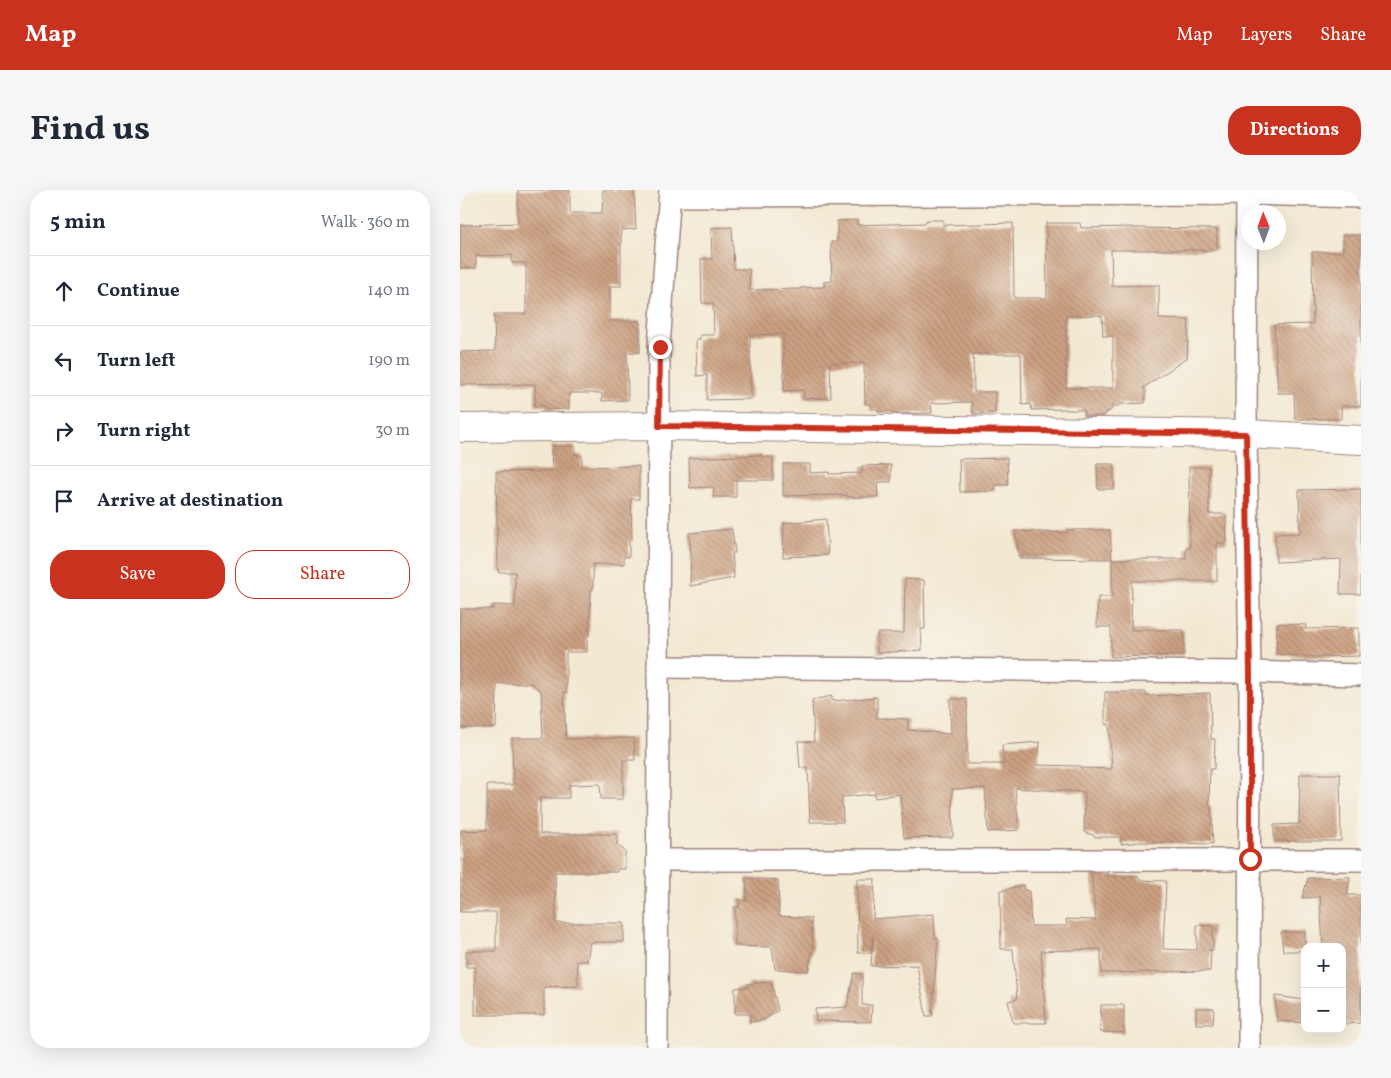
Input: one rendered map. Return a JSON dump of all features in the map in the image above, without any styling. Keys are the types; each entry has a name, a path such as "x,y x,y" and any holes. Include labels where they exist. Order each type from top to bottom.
{"street":[{"path":"1247,192 1246,434 1250,672 1249,1048"},
{"path":"657,1048 660,347 670,193 1247,192 1361,196"},
{"path":"460,428 659,426 1246,434 1361,440"},
{"path":"658,667 1250,672 1361,675"},
{"path":"658,860 1361,860"}],"building":[{"path":"518,190 570,190 570,213 602,213 603,190 634,190 636,229 621,230 621,286 610,286 610,321 640,321 640,352 627,352 628,400 602,401 602,393 569,393 569,409 546,410 546,406 535,406 535,384 460,385 460,352 495,351 494,314 526,314 526,263 512,263 512,255 476,256 476,268 460,268 460,225 518,223"},
{"path":"857,220 857,225 926,223 926,220 943,220 943,225 1013,223 1014,298 1047,298 1046,223 1080,223 1081,228 1217,229 1217,250 1111,250 1112,286 1159,285 1159,319 1189,320 1187,358 1143,388 1145,388 1145,403 1121,404 1114,408 1114,404 1112,404 1112,409 1102,416 1084,416 1084,410 1032,410 1031,404 1022,405 1021,354 973,354 974,392 995,392 995,413 973,414 972,402 931,403 932,413 893,414 893,412 878,412 878,409 870,409 870,404 865,404 864,363 830,363 831,398 804,399 804,390 784,391 783,334 750,335 751,399 707,400 707,375 697,376 696,339 700,339 700,335 714,335 713,303 702,303 701,259 712,259 711,228 732,227 734,269 749,269 750,290 800,289 824,287 824,282 832,281 831,242 837,242 837,221","holes":["1066,316 1102,316 1103,336 1113,336 1113,388 1066,388"]},
{"path":"1343,235 1361,235 1361,406 1341,406 1341,419 1295,419 1294,393 1278,393 1274,325 1313,324 1312,252 1343,252"},
{"path":"551,446 575,446 575,455 582,455 582,467 639,466 639,499 631,499 632,539 629,539 629,557 624,556 624,564 593,564 593,589 591,590 587,652 566,652 566,693 564,692 566,739 634,738 635,760 623,760 623,799 601,799 600,784 569,785 569,798 540,798 540,834 617,834 617,845 625,851 625,869 617,869 617,872 555,872 556,923 624,923 624,942 590,942 587,961 577,961 578,986 544,987 544,1015 475,1015 475,967 466,967 466,951 496,951 496,912 460,912 460,831 487,830 487,785 513,785 512,738 543,738 541,691 531,683 497,684 496,728 460,728 460,609 493,609 493,605 515,606 515,572 498,572 496,472 552,471"},
{"path":"762,455 762,457 773,457 773,480 736,480 736,497 713,497 714,487 690,488 689,458"},
{"path":"1007,458 1008,485 995,485 995,491 960,492 959,459"},
{"path":"783,464 810,464 810,473 829,472 829,474 862,473 862,466 891,465 891,482 877,482 878,497 847,497 847,495 783,496"},
{"path":"1097,464 1114,464 1114,489 1098,489"},
{"path":"1189,467 1209,467 1209,514 1226,514 1227,543 1217,543 1217,581 1132,581 1131,630 1184,630 1184,655 1111,657 1111,627 1097,627 1098,597 1112,597 1112,559 1186,559 1186,548 1190,548"},
{"path":"1361,489 1361,594 1340,594 1341,559 1276,562 1275,534 1300,533 1299,490"},
{"path":"826,519 828,555 783,557 784,523"},
{"path":"732,529 735,553 732,553 734,578 690,586 691,555 689,533"},
{"path":"1067,530 1110,530 1112,559 1019,558 1015,531 1067,533"},
{"path":"905,579 924,580 925,629 921,629 922,650 877,653 877,633 904,633"},
{"path":"1277,623 1306,625 1305,629 1359,628 1359,656 1315,657 1276,654"},
{"path":"1105,692 1146,692 1146,696 1210,693 1211,739 1215,739 1214,769 1210,769 1209,806 1211,806 1213,844 1139,842 1121,844 1121,837 1095,837 1084,832 1085,792 1015,788 1019,830 988,832 985,788 952,789 953,837 904,838 900,794 875,798 875,794 842,797 843,822 810,822 808,768 800,768 798,741 814,742 812,700 832,696 832,701 877,697 877,718 908,719 908,730 951,734 950,699 967,699 967,764 1004,764 1002,745 1040,742 1038,765 1112,769 1109,724 1105,724"},
{"path":"1300,774 1340,774 1341,841 1274,841 1274,825 1299,824"},
{"path":"1107,872 1107,876 1139,876 1139,880 1166,881 1163,949 1197,950 1197,925 1213,926 1213,950 1211,950 1210,971 1101,973 1101,949 1041,951 1046,1023 1013,1023 1008,1001 1017,999 1013,949 1001,949 1000,891 1023,885 1024,890 1029,891 1031,926 1067,926 1066,919 1096,920 1091,873"},
{"path":"1350,877 1347,895 1361,895 1361,1023 1346,1024 1346,943 1323,943 1320,897 1302,898 1308,878"},
{"path":"746,878 778,880 779,916 811,918 813,947 808,971 775,969 772,947 735,946 735,906 739,908 739,899 747,901"},
{"path":"857,879 875,879 873,919 934,914 935,938 938,938 932,1016 926,1016 917,965 871,966 873,936 871,953 858,953"},
{"path":"1281,932 1305,932 1305,943 1301,943 1301,951 1283,951"},
{"path":"854,973 862,974 862,1005 872,1005 871,1022 816,1021 815,1009 847,1007"},
{"path":"771,982 778,1010 764,1020 750,1022 750,1014 735,1014 735,988 749,987 748,984"},
{"path":"1275,996 1301,999 1301,1023 1277,1021"},
{"path":"1101,1005 1124,1005 1124,1033 1100,1032"},
{"path":"1196,1008 1214,1008 1213,1024 1196,1024"}],"route":[{"path":"660,347 659,426 1246,434 1250,672 1250,859"}]}
